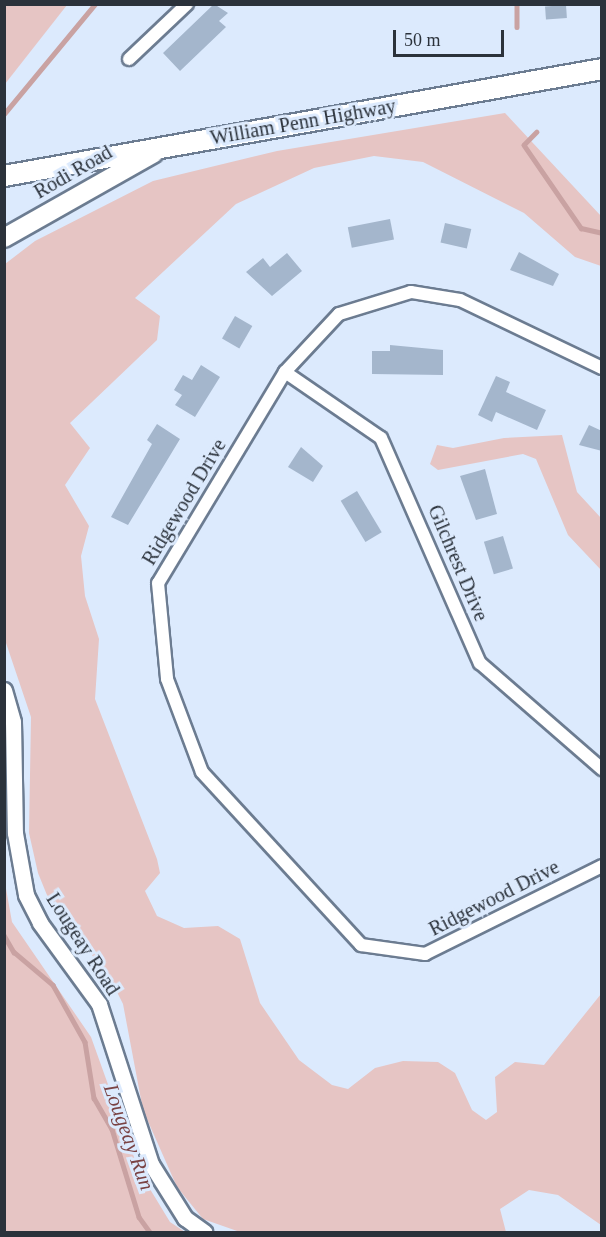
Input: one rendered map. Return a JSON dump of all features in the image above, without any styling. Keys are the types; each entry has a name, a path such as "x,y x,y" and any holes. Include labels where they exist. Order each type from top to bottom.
{"highway":[{"name":"William Penn Highway","path":"4,176 602,69"}],"main road":[{"name":"Rodi Road","path":"4,238 165,147"}],"street":[{"path":"129,59 187,4"},
{"name":"Ridgewood Drive","path":"602,368 460,300 411,292 339,314 285,372 158,583 167,679 202,772 360,945 425,954 602,866"},
{"name":"Gilchrest Drive","path":"285,372 381,438 480,663 602,769"},
{"name":"Lougeay Road","path":"4,690 13,722 15,833 26,895 40,922 99,1004 151,1164 185,1218 204,1233"}],"shaded area":[{"path":"4,5 67,5 5,84"},
{"path":"505,113 601,216 601,266 575,257 524,213 423,162 374,156 314,168 236,204 135,298 160,316 157,340 70,423 90,448 65,485 89,526 81,556 85,596 99,639 95,699 157,859 160,873 145,891 157,916 184,928 218,926 240,939 260,1003 299,1060 332,1085 348,1089 375,1068 403,1061 438,1062 455,1073 472,1110 486,1120 497,1112 495,1077 515,1062 544,1065 601,994 601,1225 558,1195 529,1190 500,1209 506,1232 240,1232 203,1219 177,1187 143,1110 123,1004 109,976 51,905 38,873 29,833 31,717 5,640 5,264 35,241 153,181 277,151"},
{"path":"562,435 577,492 601,518 601,570 568,535 536,459 523,454 438,470 430,464 437,445 453,448 504,438"},
{"path":"5,883 12,922 91,1037 139,1171 170,1222 185,1232 5,1232"}],"building":[{"path":"214,4 228,13 219,21 226,27 180,71 163,53"},
{"path":"566,5 567,18 546,19 545,6"},
{"path":"390,219 394,240 352,248 348,227"},
{"path":"445,223 471,229 467,249 441,242"},
{"path":"519,252 559,274 553,286 510,270"},
{"path":"287,253 302,271 272,296 246,272 263,258 270,267"},
{"path":"235,316 252,326 239,349 222,339"},
{"path":"390,345 443,350 443,375 372,374 372,351 390,351"},
{"path":"201,365 220,377 195,417 175,405 182,395 174,390 183,375 192,380"},
{"path":"496,376 510,382 506,392 546,410 537,430 496,412 492,422 478,415"},
{"path":"157,424 180,439 128,525 111,517 152,444 147,440"},
{"path":"589,425 602,431 602,451 579,445"},
{"path":"301,447 323,466 313,482 288,467"},
{"path":"485,469 497,514 476,520 460,476"},
{"path":"357,491 382,532 365,542 341,501"},
{"path":"503,536 513,569 494,574 484,542"}],"waterway":[{"path":"4,114 95,4"},
{"path":"517,4 517,27"},
{"path":"537,132 524,145 581,228 602,233"},
{"name":"Lougeay Run","path":"4,935 14,952 53,985 85,1042 94,1098 112,1129 139,1217 150,1232"}]}
